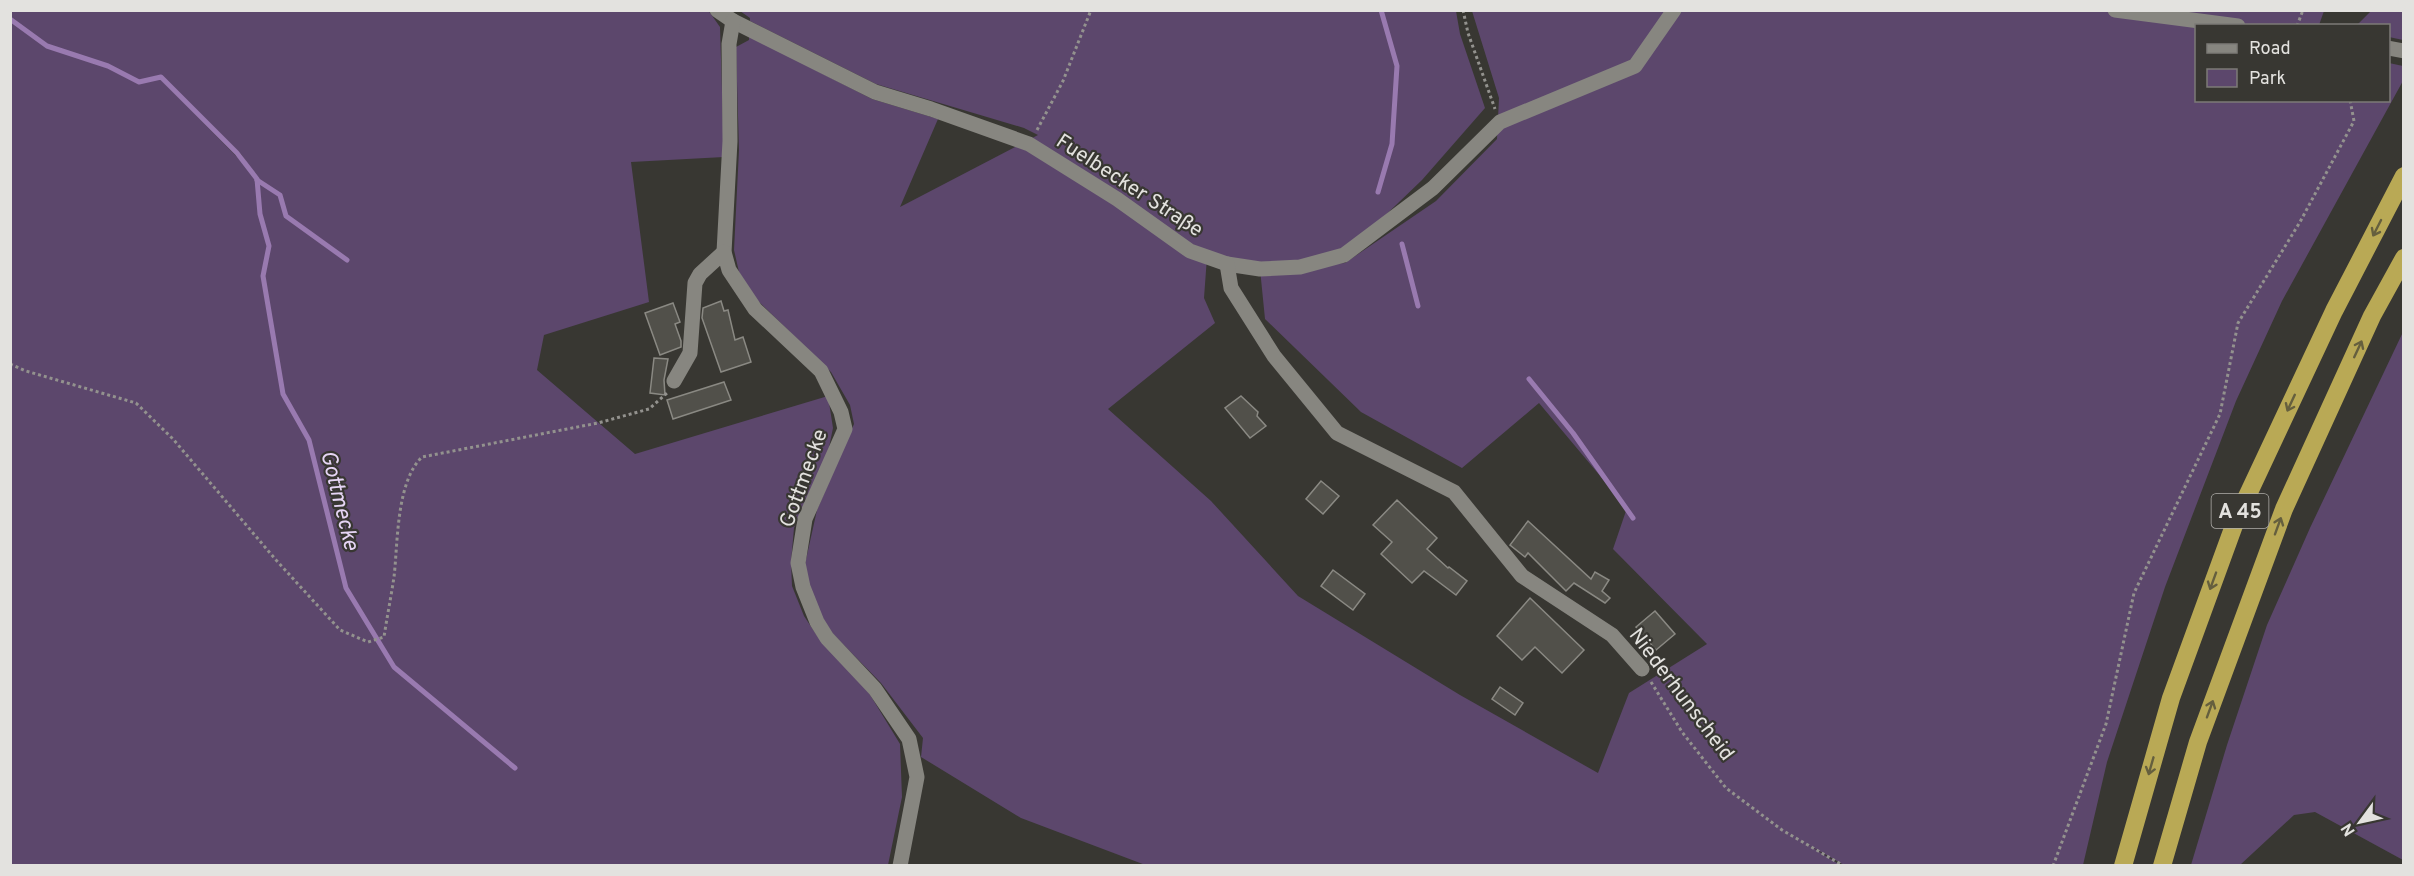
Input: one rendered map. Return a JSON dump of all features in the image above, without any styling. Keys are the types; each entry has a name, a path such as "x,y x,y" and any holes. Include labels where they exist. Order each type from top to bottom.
{"highway":[{"name":"A 45","path":"2123,866 2171,698 2236,520 2334,311 2403,176"},
{"name":"A 45","path":"2162,866 2198,742 2284,509 2372,316 2403,258"}],"street":[{"name":"Fuelbecker Straße","path":"717,10 733,21 876,92 1029,144 1117,199 1190,251 1227,264 1260,269 1300,267 1344,255 1432,188 1500,122 1635,66 1674,10"},
{"path":"2115,10 2223,24"},
{"name":"Gottmecke","path":"733,21 729,44 730,141 724,252 729,270 755,309 821,370 841,412 844,429 805,519 798,563 803,587 826,638 875,689 909,739 917,777 900,866"},
{"path":"674,381 690,353 696,283 700,274 724,252"},
{"name":"Niederhunscheid","path":"1227,264 1231,288 1274,356 1337,433 1454,492 1522,576 1612,634 1642,669"}],"path":[{"path":"1029,144 1063,81 1091,10"},
{"path":"1463,10 1468,33 1500,122"},
{"path":"2053,866 2106,724 2134,593 2220,414 2238,323 2300,222 2354,121 2350,102"},
{"path":"10,364 26,371 136,403 173,439 340,630 368,642 384,637 403,496 414,465 422,457 598,423 649,409 664,398 674,381"},
{"name":"Niederhunscheid","path":"1642,669 1682,732 1726,788 1782,830 1844,866"}],"green space":[{"path":"708,10 720,27 724,157 631,162 649,302 544,335 537,370 635,454 828,396 833,428 828,452 794,528 791,562 792,586 804,616 818,637 869,693 900,744 902,797 888,865 11,865 10,11","holes":["162,76 246,161 243,163 160,79"]},
{"path":"2372,10 2403,11 2403,40 2390,37 2390,24 2358,24"},
{"path":"740,11 1456,11 1460,34 1485,108 1422,180 1344,255 1269,269 1345,263 1436,201 1497,139 1499,98 1472,11 2324,11 2319,24 2195,24 2195,102 2390,102 2390,63 2403,66 2404,79 2282,301 2236,401 2165,587 2107,762 2083,865 1844,865 1807,844 1840,865 1148,866 1021,818 921,757 923,738 881,683 833,634 823,619 808,585 805,564 817,510 854,424 850,405 831,372 754,297 739,272 734,250 739,150 736,47 749,40 749,36 872,99 938,119 900,207 1038,135 1024,128 876,84 750,21 750,18","holes":["1207,257 1260,269 1265,319 1361,412 1462,468 1539,403 1627,508 1613,549 1707,644 1629,693 1598,773 1460,695 1298,596 1211,501 1108,409 1215,323 1204,298"]},
{"path":"2403,332 2403,860 2315,812 2294,815 2240,865 2191,865 2227,745 2267,625 2310,528"}],"building":[{"path":"721,301 724,311 728,310 735,340 743,337 751,362 721,372 702,318 703,308"},
{"path":"673,303 680,322 675,324 681,347 660,355 645,313"},
{"path":"654,358 668,359 664,380 665,395 650,393"},
{"path":"724,382 731,400 673,419 667,400"},
{"path":"1241,396 1258,412 1257,416 1266,426 1250,438 1225,408"},
{"path":"1321,481 1339,496 1323,514 1306,499"},
{"path":"1397,500 1437,538 1427,549 1467,581 1456,595 1424,571 1412,583 1381,554 1392,542 1373,525"},
{"path":"1528,521 1591,579 1595,572 1609,580 1602,591 1610,598 1605,603 1574,583 1566,591 1528,553 1525,557 1510,545"},
{"path":"1333,570 1365,594 1353,610 1321,586"},
{"path":"1530,598 1584,650 1562,673 1535,647 1522,660 1497,636"},
{"path":"1655,611 1675,634 1656,650 1636,627"},
{"path":"1500,687 1523,703 1515,715 1492,699"}],"waterway":[{"path":"1378,192 1392,144 1397,66 1381,10"},
{"name":"Gottmecke","path":"10,19 47,46 108,66 139,82 161,77 237,153 257,179 260,214 269,246 263,276 283,394 309,440 346,588 394,667 515,768"},
{"name":"Gottmecke","path":"257,180 280,195 286,216 347,260"},
{"path":"1402,244 1418,306"},
{"path":"1529,379 1573,433 1633,518"}]}
